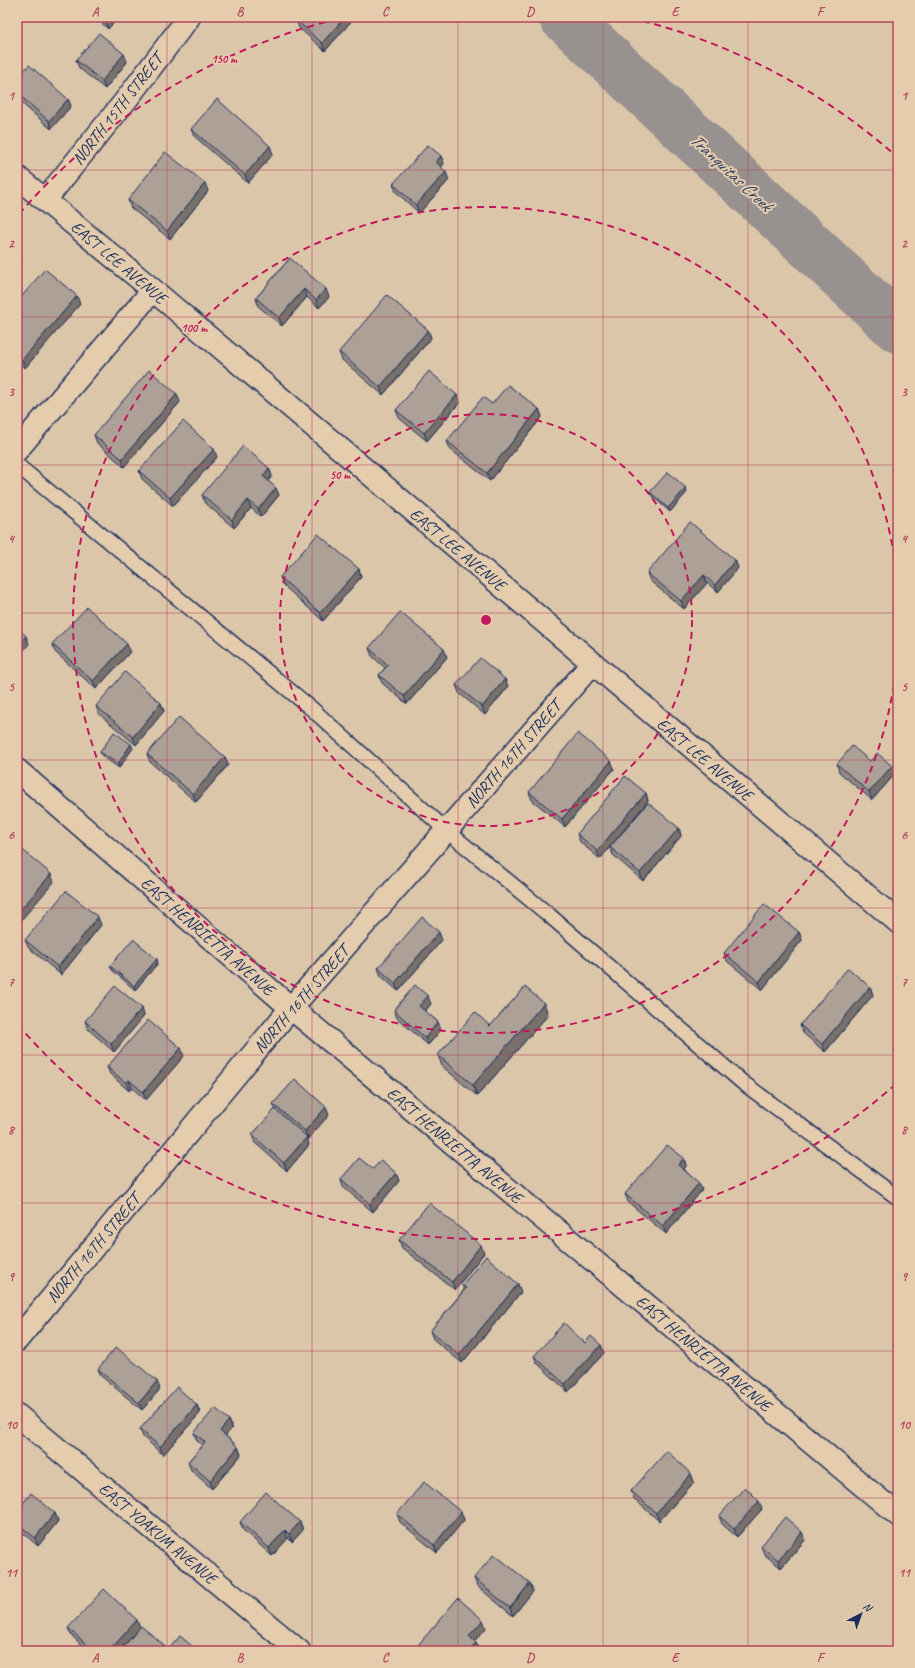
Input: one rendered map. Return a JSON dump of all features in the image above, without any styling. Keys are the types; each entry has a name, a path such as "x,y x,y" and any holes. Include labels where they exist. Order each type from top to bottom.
{"street":[{"name":"NORTH 15TH STREET","path":"45,200 126,100 189,17"},
{"name":"EAST LEE AVENUE","path":"17,177 153,290 592,664 898,922"},
{"path":"17,450 153,290"},
{"name":"NORTH 16TH STREET","path":"17,1340 291,1008 592,664"},
{"name":"EAST HENRIETTA AVENUE","path":"17,770 291,1008 898,1515"},
{"name":"EAST YOAKUM AVENUE","path":"17,1414 299,1651"}],"lane":[{"path":"17,465 312,709 447,831 549,915 742,1082 898,1198"}],"building":[{"path":"101,17 109,17 105,21"},
{"path":"299,17 345,17 322,43 296,20"},
{"path":"99,33 124,54 102,81 76,60"},
{"path":"29,65 68,99 49,121 17,93 17,78"},
{"path":"217,99 270,146 245,175 191,129"},
{"path":"428,145 441,156 436,162 446,172 416,205 393,184"},
{"path":"165,152 205,183 167,231 128,200"},
{"path":"290,258 326,289 316,300 304,289 279,318 256,298"},
{"path":"45,269 77,296 22,360 17,356 17,302"},
{"path":"387,295 428,330 380,387 339,352"},
{"path":"149,370 177,394 122,459 94,435"},
{"path":"429,371 457,395 424,433 396,410"},
{"path":"508,385 539,409 487,473 447,441 483,397 492,404"},
{"path":"183,421 214,449 170,498 139,471"},
{"path":"243,446 269,468 263,476 276,488 258,509 248,500 232,520 202,495"},
{"path":"668,472 686,488 668,508 650,492"},
{"path":"690,522 735,560 715,585 704,575 681,601 647,573"},
{"path":"318,534 359,569 320,613 280,577"},
{"path":"87,607 127,644 93,681 52,644"},
{"path":"400,612 444,649 404,696 379,675 388,665 369,648"},
{"path":"17,628 26,636 17,647"},
{"path":"480,658 505,679 482,707 456,685"},
{"path":"125,672 161,703 133,737 96,706"},
{"path":"179,717 225,757 193,794 147,754"},
{"path":"114,732 131,744 118,764 100,752"},
{"path":"578,733 611,761 562,819 529,792"},
{"path":"852,746 870,761 877,753 892,766 869,792 837,764"},
{"path":"625,776 646,793 597,851 577,834"},
{"path":"648,803 679,828 640,873 610,847"},
{"path":"18,846 51,874 17,914 17,848"},
{"path":"66,891 98,917 58,967 25,940"},
{"path":"764,904 799,932 759,982 724,953"},
{"path":"422,917 439,932 395,983 378,968"},
{"path":"133,939 157,959 134,986 110,966"},
{"path":"848,968 870,987 822,1044 800,1025"},
{"path":"415,985 428,996 419,1006 438,1022 425,1038 394,1010"},
{"path":"115,986 142,1008 111,1044 85,1021"},
{"path":"525,987 544,1003 473,1085 438,1055 475,1012 490,1026"},
{"path":"148,1020 181,1048 143,1092 129,1080 126,1083 107,1067"},
{"path":"295,1079 326,1107 305,1131 273,1104"},
{"path":"275,1109 307,1137 284,1163 252,1135"},
{"path":"667,1145 684,1158 678,1165 699,1183 663,1226 625,1194"},
{"path":"359,1158 373,1169 381,1160 396,1173 370,1204 341,1179"},
{"path":"429,1203 481,1245 452,1282 399,1240"},
{"path":"486,1256 518,1284 459,1355 430,1331 466,1288 462,1285"},
{"path":"564,1323 585,1343 591,1336 601,1345 565,1384 534,1356"},
{"path":"116,1347 157,1381 139,1403 98,1369"},
{"path":"177,1387 197,1405 160,1447 140,1429"},
{"path":"215,1408 229,1420 220,1431 238,1447 210,1481 188,1462 205,1442 194,1433"},
{"path":"667,1451 691,1474 656,1513 631,1491"},
{"path":"424,1482 461,1512 434,1545 397,1514"},
{"path":"745,1487 759,1501 734,1529 719,1516"},
{"path":"266,1492 300,1522 289,1534 285,1530 269,1548 240,1522"},
{"path":"31,1493 55,1513 35,1538 17,1523 17,1502 21,1506"},
{"path":"785,1517 802,1532 778,1560 761,1546"},
{"path":"494,1554 530,1583 510,1608 474,1578"},
{"path":"104,1589 137,1620 109,1651 94,1651 68,1628"},
{"path":"458,1598 483,1620 469,1636 476,1643 469,1651 426,1651 419,1644"},
{"path":"141,1626 164,1645 159,1651 120,1651"},
{"path":"180,1636 198,1651 167,1651"},
{"path":"750,1647 755,1651 746,1651"}],"waterway":[{"name":"Tranquitas Creek","path":"564,17 898,328"}]}
